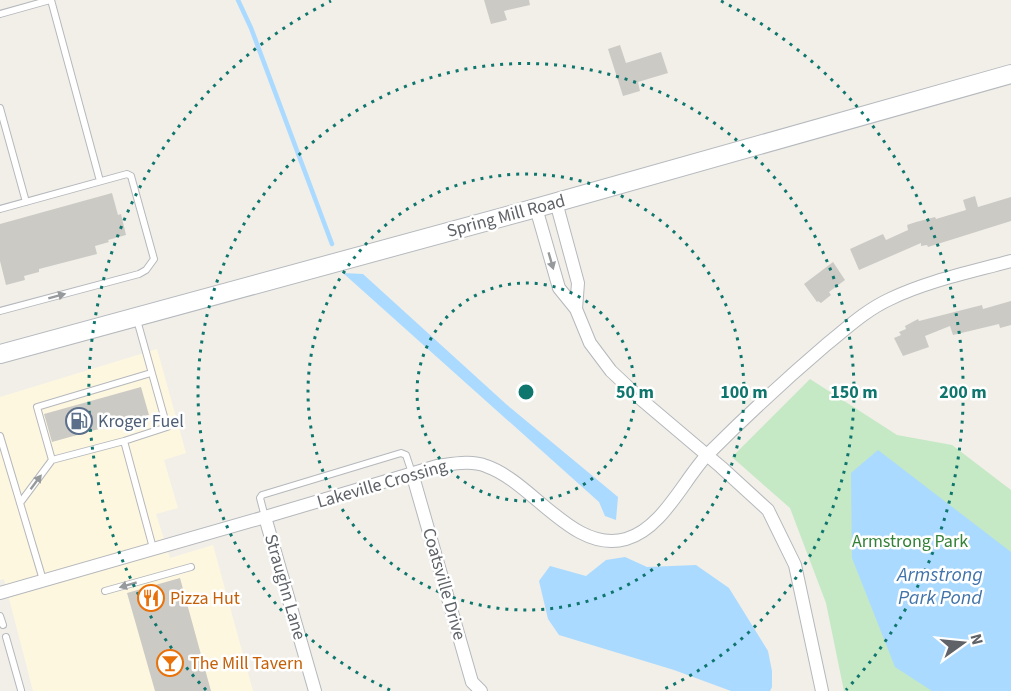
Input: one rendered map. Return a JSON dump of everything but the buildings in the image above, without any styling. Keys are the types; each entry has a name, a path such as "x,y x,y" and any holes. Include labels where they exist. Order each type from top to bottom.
{"street":[{"name":"Spring Mill Road","path":"0,354 536,208 1011,74"},
{"path":"556,202 578,283 576,309"},
{"path":"536,208 559,288 576,309 590,343 611,371 643,402 721,467 768,510 795,565 822,691"},
{"name":"Lakeville Crossing","path":"0,593 412,473 464,462 484,465 502,473 522,486 566,523 591,538 610,542 628,538 652,524 707,456 800,366 870,310 889,299 915,289 1011,261"},
{"name":"Coatsville Drive","path":"412,473 472,682 481,691"},
{"name":"Straughn Lane","path":"265,517 315,691"}],"lane":[{"path":"0,14 51,0 100,181"},
{"path":"0,108 26,202"},
{"path":"0,209 127,174 131,176 154,259 146,270 139,274 0,311"},
{"path":"20,503 52,460 167,427 136,317"},
{"path":"52,460 37,407 151,373"},
{"path":"0,436 43,580"},
{"path":"124,441 153,548"},
{"path":"265,517 260,498 262,495 368,462 400,453 406,454 412,473"},
{"path":"105,591 190,567"},
{"path":"0,616 3,625"},
{"path":"6,637 21,690"}],"shaded area":[{"path":"157,349 186,453 164,460 178,508 156,514 170,558 213,545 253,691 33,691 4,579 0,580 0,397"}],"green space":[{"name":"Armstrong Park","path":"810,379 897,435 952,445 1011,490 1011,691 844,691 826,603 790,508 732,457"}],"water":[{"path":"343,273 363,274 506,404 618,497 616,520 605,516 599,502"},
{"name":"Armstrong Park Pond","path":"878,450 1011,552 1011,691 932,691 895,667 852,558 851,473"},
{"path":"625,557 647,567 696,565 729,588 768,651 772,671 770,691 731,691 674,670 559,635 548,619 539,581 550,566 586,576 606,560"}],"waterway":[{"path":"238,0 251,28 332,244"}],"place":[{"name":"Kroger Fuel","path":"79,421"},
{"name":"Pizza Hut","path":"151,598"},
{"name":"The Mill Tavern","path":"170,663"}]}
